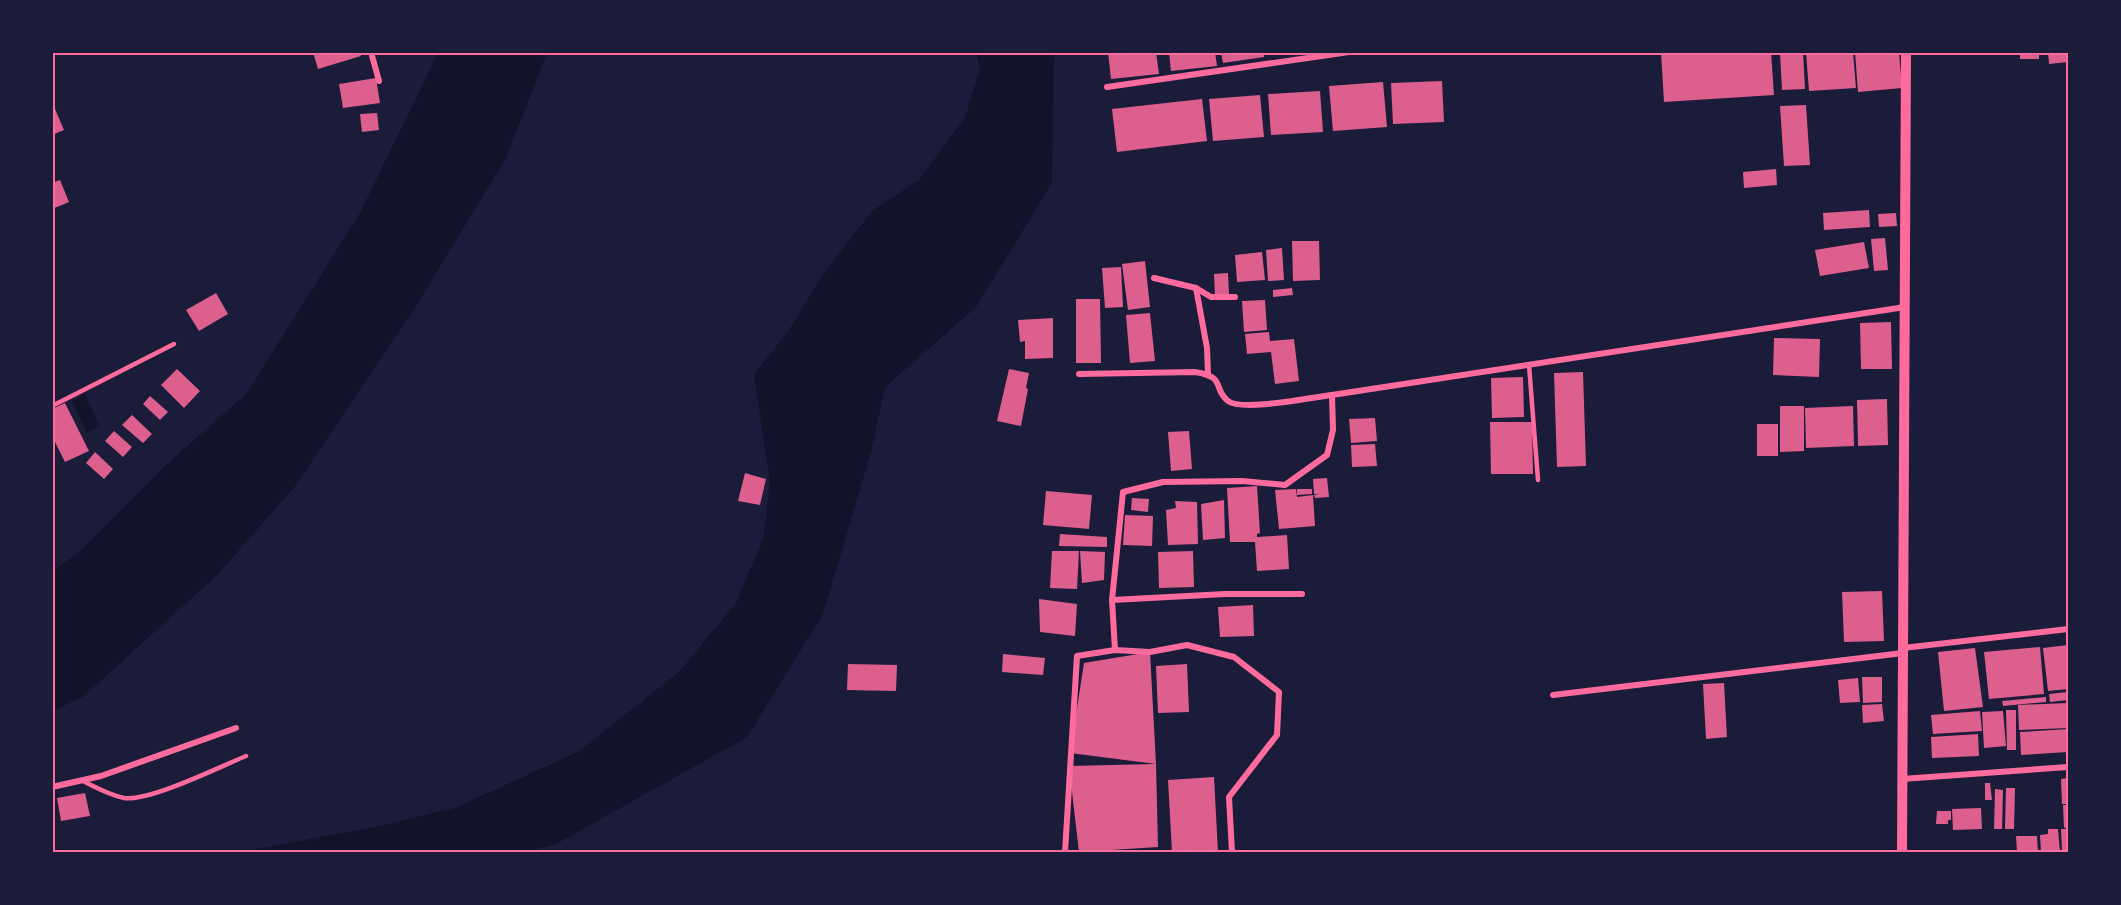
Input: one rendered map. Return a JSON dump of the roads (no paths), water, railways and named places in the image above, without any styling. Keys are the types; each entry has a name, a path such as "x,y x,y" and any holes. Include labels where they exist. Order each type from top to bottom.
{"street":[{"path":"371,52 379,81"},
{"path":"1107,87 1349,52"},
{"path":"1902,852 1906,52"},
{"path":"1154,278 1196,288 1211,297 1235,297"},
{"path":"1196,288 1207,348 1208,374"},
{"path":"1079,374 1195,372 1208,374 1215,379 1228,400 1235,404 1261,405 1906,307"},
{"path":"1115,650 1112,600 1123,492 1163,482 1242,481 1285,485 1327,455 1333,430 1332,395"},
{"path":"1112,600 1226,594 1302,594"},
{"path":"1553,695 2068,629"},
{"path":"1065,852 1077,656 1115,650 1150,652 1187,645 1234,657 1279,692 1276,735 1229,797 1232,852"},
{"path":"52,787 101,776 237,728"},
{"path":"1902,779 2068,767"}],"lane":[{"path":"52,406 174,344"},
{"path":"1529,365 1538,480"},
{"path":"81,780 112,794 138,798 165,790 246,756"}]}
